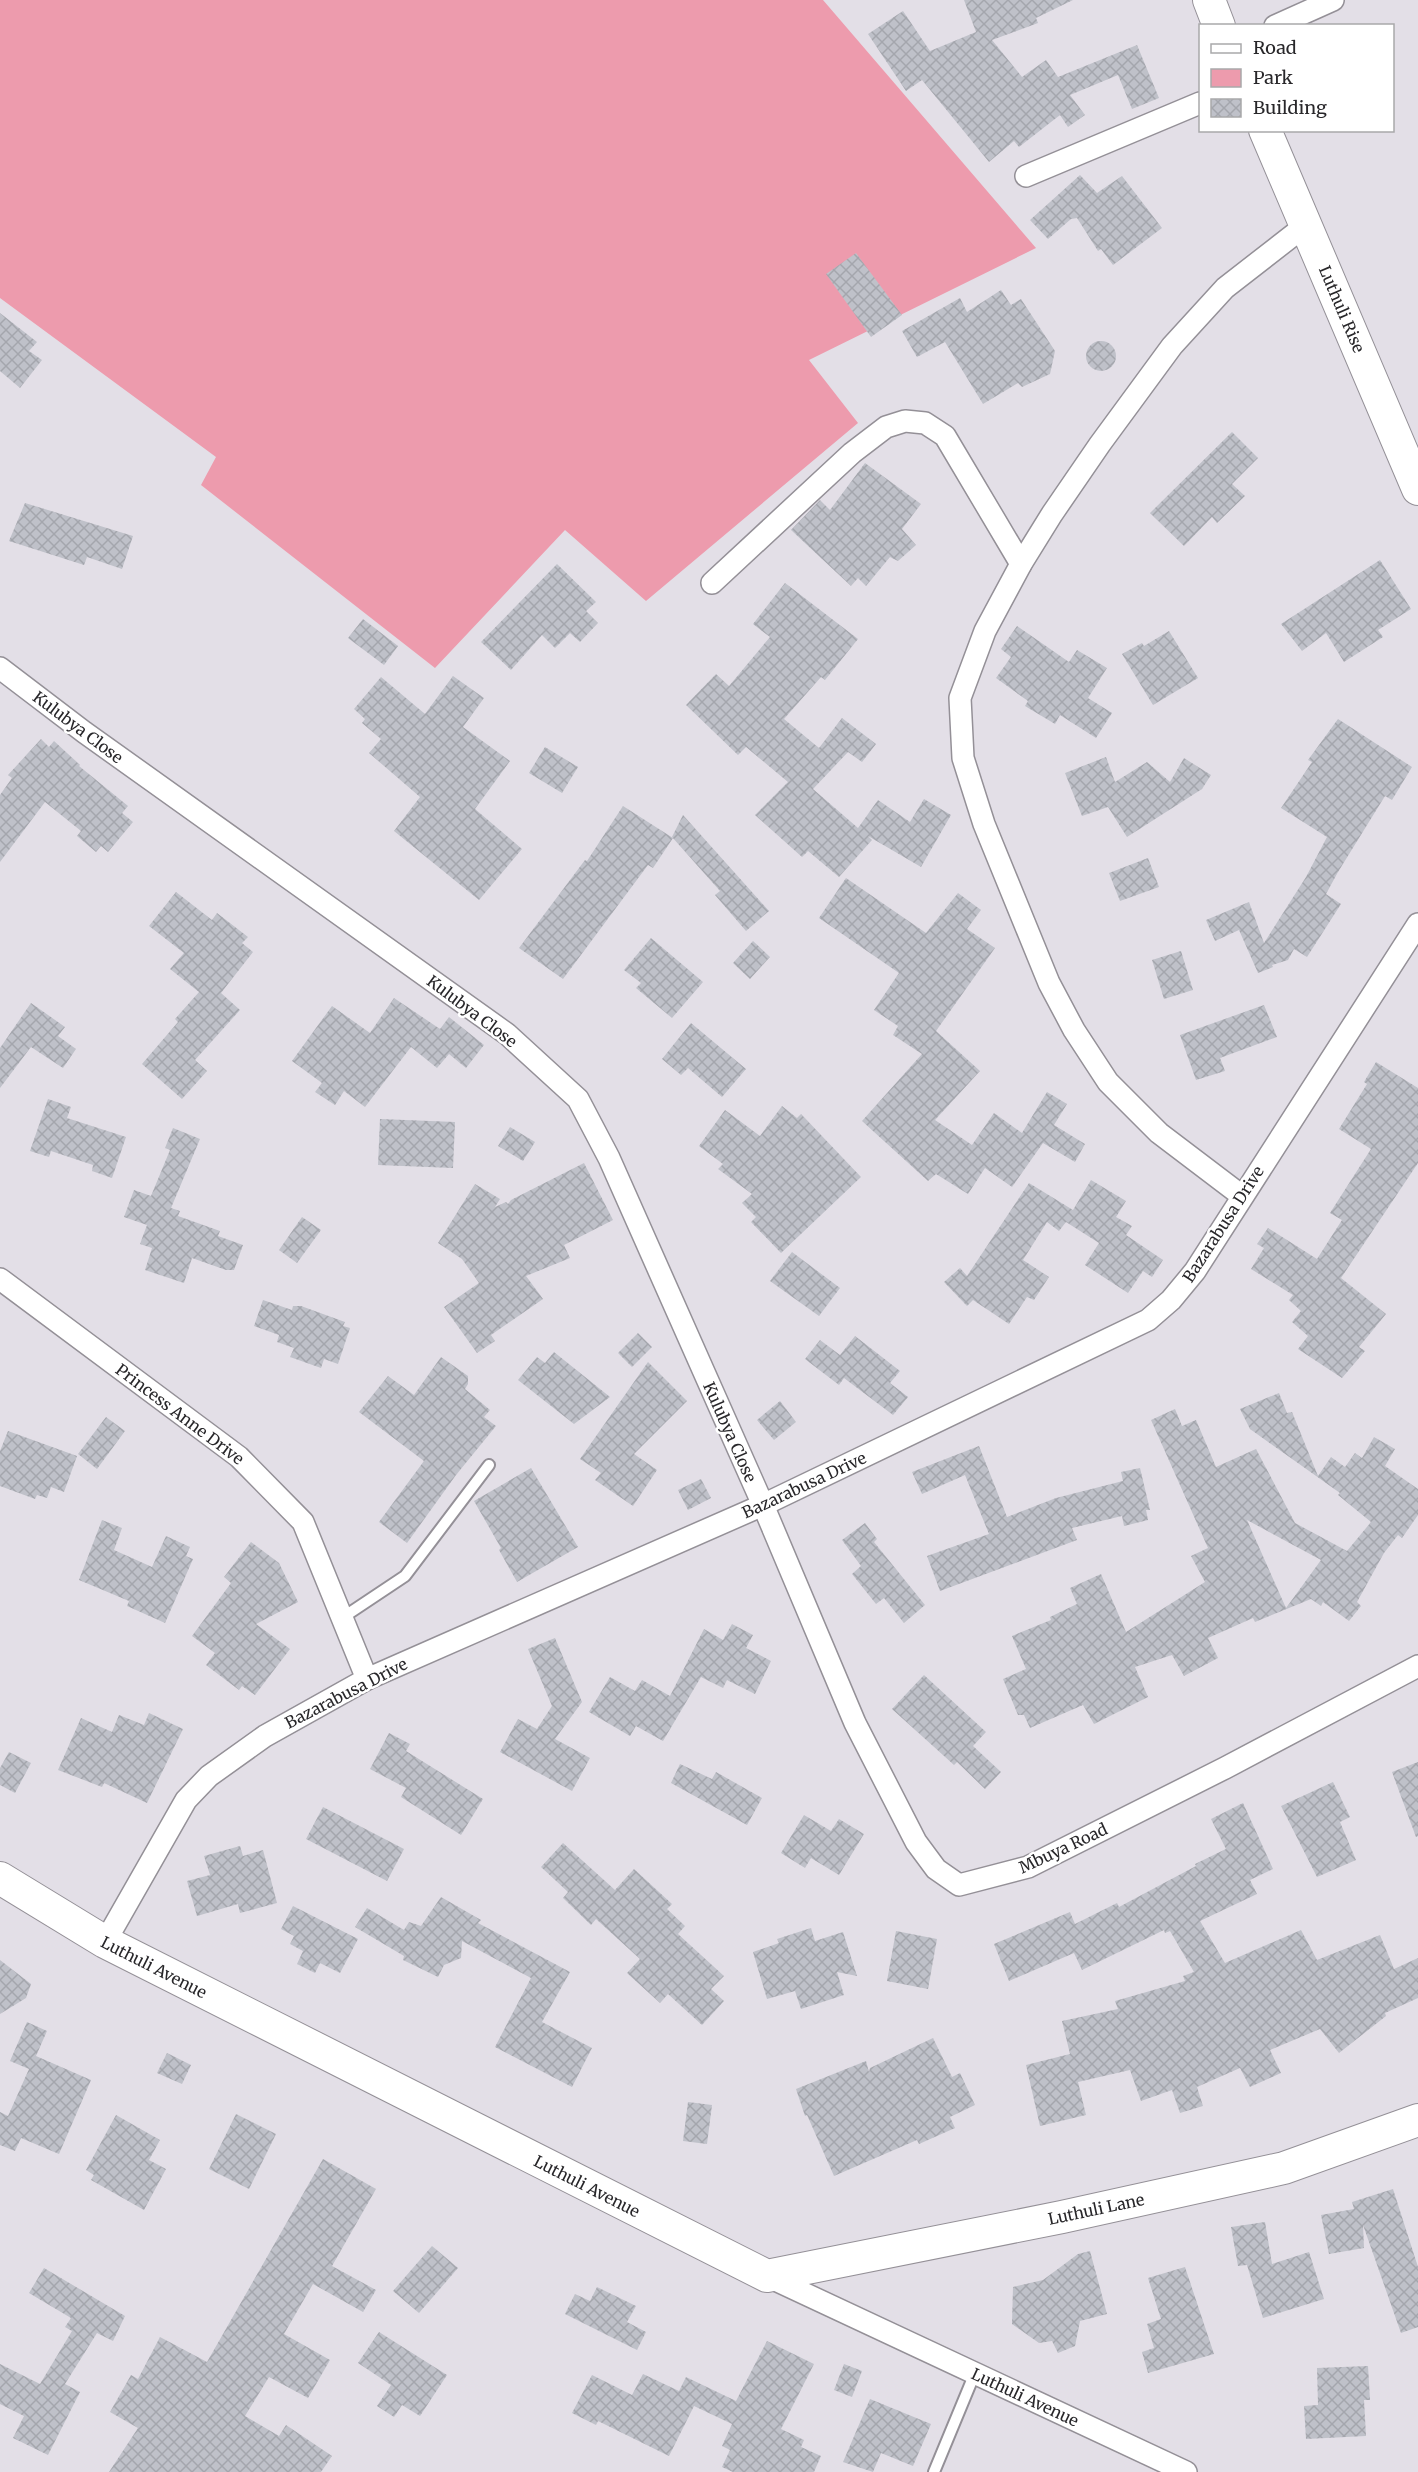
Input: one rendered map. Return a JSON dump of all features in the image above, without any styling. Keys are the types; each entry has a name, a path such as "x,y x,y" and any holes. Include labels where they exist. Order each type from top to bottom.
{"street":[{"path":"1209,0 1218,24"},
{"path":"1280,24 1334,0"},
{"path":"1026,176 1199,103"},
{"name":"Luthuli Rise","path":"1266,132 1418,489"},
{"path":"1242,1196 1159,1133 1108,1082 1074,1030 1049,983 984,824 963,758 960,698 985,631 1021,564 1100,444 1172,346 1225,288 1306,225"},
{"path":"712,583 852,453 886,428 905,422 925,423 945,436 1021,564"},
{"name":"Kulubya Close","path":"0,668 84,732 507,1034 578,1100 609,1158 763,1505"},
{"name":"Bazarabusa Drive","path":"105,1942 186,1800 209,1776 265,1736 367,1679 763,1505 1148,1320 1171,1300 1195,1271 1418,924"},
{"name":"Princess Anne Drive","path":"0,1279 239,1457 303,1522 367,1679"},
{"name":"Mbuya Road","path":"763,1505 855,1723 916,1842 936,1869 959,1885 1028,1866 1225,1768 1418,1666"},
{"name":"Luthuli Avenue","path":"0,1878 105,1942 767,2276 1186,2472"},
{"name":"Luthuli Lane","path":"767,2276 1062,2217 1284,2168 1418,2120"}],"lane":[{"path":"342,1618 405,1576 489,1465"},
{"path":"934,2472 975,2373"}],"green space":[{"path":"0,0 823,0 1036,248 809,360 858,423 646,601 565,530 435,668 201,485 216,457 0,298"}],"building":[{"path":"964,0 1073,0 1036,18 1038,23 992,40 1022,77 1046,60 1058,77 1137,45 1159,98 1132,109 1118,75 1070,95 1085,115 1068,127 1060,115 1019,147 1014,141 989,162 922,80 906,91 868,34 903,11 930,51 976,32"},
{"path":"1080,175 1097,193 1122,176 1162,228 1113,265 1101,249 1098,251 1077,218 1071,219 1048,239 1030,220"},
{"path":"856,253 902,315 871,337 826,274"},
{"path":"1001,290 1011,305 1021,299 1055,351 1050,374 1022,387 1018,383 983,404 945,342 917,357 902,331 960,298 967,312"},
{"path":"0,313 37,342 29,351 42,360 20,388 0,371"},
{"path":"1101,341 1107,342 1115,350 1115,362 1107,370 1101,371 1095,370 1087,362 1086,356 1087,350 1095,342"},
{"path":"1232,432 1258,458 1232,484 1245,496 1217,523 1212,517 1184,546 1150,513"},
{"path":"865,463 921,504 902,529 916,545 898,561 890,557 866,586 858,578 851,586 791,530 820,500 830,510"},
{"path":"25,503 133,536 122,569 87,557 84,565 9,541"},
{"path":"1380,560 1411,609 1378,630 1383,637 1344,662 1326,633 1302,651 1281,624"},
{"path":"557,564 596,602 586,611 598,623 580,642 570,633 555,648 542,635 511,670 481,642"},
{"path":"785,583 858,639 825,680 821,677 784,719 819,748 842,718 876,744 862,762 848,752 813,789 858,828 878,800 910,822 924,799 951,815 921,867 868,836 872,840 839,877 808,851 802,857 755,815 788,782 746,747 738,755 686,705 716,674 729,686 770,637 753,624"},
{"path":"363,619 398,646 384,665 348,638"},
{"path":"1017,626 1069,662 1077,650 1107,668 1088,698 1112,713 1096,738 1060,715 1055,724 1025,706 1028,701 996,678 1011,657 1001,649"},
{"path":"1169,631 1198,678 1153,705 1122,654 1142,643 1144,646"},
{"path":"453,676 484,698 463,727 510,761 475,809 522,849 479,900 394,831 420,797 369,753 381,739 362,723 365,719 354,709 381,677 425,714"},
{"path":"1338,719 1412,767 1392,800 1385,796 1338,872 1326,894 1341,904 1307,957 1294,949 1288,960 1258,973 1239,930 1215,941 1206,920 1249,902 1264,943 1306,877 1327,837 1281,808 1312,762 1308,760"},
{"path":"41,739 49,747 54,741 79,766 128,806 122,813 133,822 108,852 101,846 96,852 77,836 81,831 45,802 0,862 0,795 12,778 8,775"},
{"path":"545,747 578,767 562,793 529,773"},
{"path":"1106,757 1115,782 1147,762 1170,782 1184,758 1211,775 1202,789 1127,837 1108,807 1082,816 1065,773"},
{"path":"623,806 673,838 653,868 648,865 563,979 519,948 585,860 587,861"},
{"path":"683,815 769,911 746,931 715,895 720,891 672,837"},
{"path":"1148,858 1159,887 1120,901 1109,873"},
{"path":"846,878 926,933 958,893 981,910 967,929 995,948 936,1031 980,1071 935,1120 972,1145 994,1113 1022,1133 1047,1092 1067,1104 1054,1125 1085,1144 1075,1162 1043,1143 1012,1187 985,1168 968,1194 936,1174 928,1181 862,1121 922,1054 893,1035 898,1026 874,1010 899,973 819,918"},
{"path":"176,892 212,920 217,913 248,937 242,943 253,952 221,993 240,1010 195,1060 207,1071 182,1099 142,1064 178,1022 175,1019 199,992 170,969 184,953 149,926"},
{"path":"651,938 703,982 672,1018 636,988 641,983 624,970"},
{"path":"753,941 770,957 750,979 733,963"},
{"path":"1181,951 1193,990 1164,999 1152,960"},
{"path":"394,998 440,1029 449,1017 484,1045 466,1068 449,1054 437,1068 411,1047 365,1107 344,1091 335,1105 315,1092 322,1083 292,1061 332,1006 370,1033"},
{"path":"31,1003 65,1027 58,1036 76,1049 63,1068 31,1047 0,1088 0,1048"},
{"path":"1264,1005 1277,1037 1220,1058 1225,1071 1196,1080 1180,1035"},
{"path":"691,1023 746,1069 722,1097 688,1068 681,1075 662,1059"},
{"path":"1376,1062 1418,1088 1418,1163 1341,1278 1386,1314 1359,1347 1365,1351 1342,1378 1298,1349 1308,1336 1292,1322 1301,1311 1289,1300 1293,1295 1251,1269 1264,1248 1257,1244 1268,1228 1317,1259 1342,1220 1330,1213 1371,1149 1339,1129 1367,1084 1364,1082"},
{"path":"48,1099 71,1107 67,1118 126,1137 112,1178 92,1171 93,1165 51,1151 49,1157 30,1151"},
{"path":"782,1106 797,1118 801,1114 861,1177 781,1253 751,1222 756,1217 742,1203 752,1194 718,1169 723,1164 699,1146 725,1110 760,1136"},
{"path":"380,1119 455,1122 453,1168 378,1165"},
{"path":"510,1127 535,1142 523,1161 498,1146"},
{"path":"173,1128 200,1139 171,1208 180,1211 178,1216 220,1231 218,1236 243,1245 234,1270 226,1270 192,1258 184,1283 145,1270 152,1248 140,1244 147,1225 124,1217 134,1190 151,1196 170,1150 165,1148"},
{"path":"584,1163 613,1220 564,1245 570,1258 526,1276 543,1299 491,1335 495,1341 477,1353 444,1307 479,1283 462,1259 438,1243 475,1184 500,1199 495,1207 506,1202 508,1204 511,1200"},
{"path":"1091,1180 1126,1201 1116,1217 1132,1226 1126,1235 1163,1260 1152,1277 1143,1271 1128,1293 1085,1265 1099,1243 1066,1222 1059,1231 1047,1222 1023,1260 1049,1277 1034,1300 1027,1297 1009,1324 973,1300 967,1306 944,1282 960,1268 967,1276 1029,1183 1073,1210"},
{"path":"302,1217 321,1230 297,1263 279,1250"},
{"path":"792,1252 840,1288 819,1316 770,1281"},
{"path":"263,1300 292,1310 293,1306 301,1306 345,1322 343,1326 350,1328 338,1364 324,1359 321,1368 290,1357 294,1348 277,1342 279,1335 254,1326"},
{"path":"638,1333 652,1347 632,1367 618,1353"},
{"path":"855,1336 900,1371 890,1383 908,1397 893,1415 844,1378 839,1385 805,1359 820,1340 840,1355"},
{"path":"554,1352 610,1397 574,1424 518,1380 537,1357 545,1363"},
{"path":"441,1357 468,1376 465,1389 490,1410 484,1417 496,1426 456,1475 407,1543 379,1522 424,1461 359,1412 388,1376 414,1395"},
{"path":"648,1362 687,1401 634,1454 657,1470 633,1506 595,1480 601,1473 580,1459"},
{"path":"1279,1393 1287,1413 1292,1412 1318,1476 1331,1457 1345,1467 1355,1453 1362,1458 1374,1437 1395,1449 1385,1466 1418,1489 1418,1515 1402,1538 1398,1535 1384,1553 1357,1602 1361,1606 1349,1621 1323,1602 1321,1606 1311,1599 1255,1622 1253,1618 1208,1638 1218,1658 1184,1676 1172,1655 1135,1667 1148,1697 1094,1724 1083,1705 1030,1728 1024,1715 1018,1715 1003,1679 1026,1669 1012,1636 1051,1620 1050,1617 1077,1604 1070,1588 1101,1574 1126,1632 1205,1582 1191,1556 1208,1548 1151,1420 1175,1409 1182,1426 1196,1420 1216,1467 1256,1449 1295,1523 1347,1551 1371,1522 1338,1495 1340,1493 1250,1429 1240,1409","holes":["1247,1520 1321,1560 1286,1608"]},
{"path":"780,1401 796,1422 774,1440 757,1420"},
{"path":"106,1417 125,1431 97,1469 78,1454"},
{"path":"8,1431 77,1456 64,1492 51,1487 47,1498 37,1495 35,1499 0,1486 0,1451"},
{"path":"979,1446 1007,1517 1056,1498 1123,1481 1121,1472 1140,1468 1150,1510 1146,1510 1148,1520 1124,1526 1122,1516 1072,1528 1077,1540 940,1591 927,1556 989,1534 965,1475 922,1494 912,1472"},
{"path":"531,1468 578,1547 517,1582 499,1550 501,1548 474,1501"},
{"path":"701,1479 711,1498 688,1510 678,1490"},
{"path":"102,1520 122,1528 114,1550 152,1567 166,1536 190,1547 186,1556 193,1559 165,1623 127,1606 129,1601 79,1580"},
{"path":"865,1523 877,1539 874,1542 925,1605 904,1623 884,1598 876,1604 852,1574 861,1566 842,1540"},
{"path":"251,1542 279,1563 298,1602 256,1624 290,1649 255,1695 242,1686 239,1690 206,1665 215,1653 192,1636 231,1583 224,1577"},
{"path":"732,1624 753,1635 746,1648 771,1661 755,1694 727,1680 723,1688 701,1677 663,1741 636,1726 630,1736 589,1712 610,1677 635,1691 642,1680 670,1696 704,1629 723,1640"},
{"path":"555,1638 582,1702 555,1739 590,1758 572,1791 500,1752 518,1719 537,1729 552,1706 528,1649"},
{"path":"924,1675 986,1732 973,1746 1001,1772 985,1789 957,1762 954,1765 892,1709"},
{"path":"149,1713 183,1729 147,1803 104,1783 102,1787 58,1770 81,1718 112,1732 119,1715 144,1725"},
{"path":"389,1733 410,1744 406,1751 483,1799 461,1835 401,1797 406,1788 370,1769"},
{"path":"9,1752 31,1763 15,1793 0,1785 0,1768"},
{"path":"1418,1762 1418,1836 1416,1837 1392,1772"},
{"path":"680,1764 712,1779 716,1772 762,1798 747,1825 671,1783"},
{"path":"1333,1782 1350,1817 1340,1822 1356,1860 1317,1877 1281,1806"},
{"path":"1243,1803 1273,1869 1250,1880 1257,1894 1200,1921 1225,1963 1301,1930 1317,1960 1380,1935 1394,1969 1418,1958 1418,1998 1385,2013 1386,2016 1339,2053 1320,2029 1270,2050 1281,2073 1250,2087 1240,2068 1197,2087 1203,2106 1180,2113 1172,2090 1141,2101 1130,2070 1078,2082 1086,2115 1040,2126 1026,2065 1070,2054 1062,2021 1118,2009 1115,2001 1185,1981 1183,1976 1194,1972 1170,1931 1165,1933 1164,1930 1082,1970 1074,1953 1009,1981 994,1944 1070,1912 1075,1924 1117,1903 1119,1907 1196,1866 1195,1864 1226,1849 1211,1819"},
{"path":"323,1807 404,1849 387,1881 306,1839"},
{"path":"804,1815 831,1831 839,1819 864,1834 839,1875 811,1858 805,1868 781,1853"},
{"path":"563,1843 615,1890 634,1869 672,1904 667,1909 685,1926 678,1934 724,1976 711,1989 724,2001 702,2025 668,1994 660,2003 627,1973 640,1959 596,1919 591,1925 563,1898 568,1892 541,1867"},
{"path":"240,1846 243,1856 263,1850 277,1903 240,1913 238,1904 197,1916 187,1881 210,1875 204,1856"},
{"path":"441,1897 481,1920 478,1923 570,1972 542,2022 592,2048 572,2087 495,2047 531,1978 462,1941 461,1958 444,1965 438,1977 403,1960 404,1956 355,1927 367,1908 404,1930 409,1922 421,1926"},
{"path":"293,1906 358,1939 340,1973 320,1963 315,1973 297,1964 303,1951 290,1944 294,1936 281,1929"},
{"path":"811,1928 815,1941 843,1932 857,1976 837,1972 844,1995 801,2009 795,1991 767,1999 753,1952 779,1943 777,1939"},
{"path":"896,1931 937,1939 928,1989 887,1981"},
{"path":"0,1960 31,1984 26,1998 0,2014"},
{"path":"27,2022 47,2031 36,2056 91,2080 59,2154 21,2138 15,2151 0,2145 0,2112 8,2116 29,2069 10,2061"},
{"path":"933,2038 952,2077 960,2073 975,2105 950,2117 955,2128 919,2144 917,2140 834,2176 807,2115 805,2116 796,2089 866,2061 869,2072 870,2068"},
{"path":"167,2053 191,2065 182,2084 157,2073"},
{"path":"688,2102 712,2105 707,2144 683,2141"},
{"path":"236,2114 276,2134 249,2189 209,2169"},
{"path":"116,2115 160,2140 149,2160 166,2169 144,2210 91,2180 94,2175 86,2170"},
{"path":"323,2159 376,2189 332,2266 376,2290 363,2312 313,2284 284,2334 330,2360 308,2398 269,2377 245,2416 279,2436 286,2425 332,2456 321,2472 109,2472 138,2428 110,2412 131,2375 138,2379 160,2337 207,2362"},
{"path":"1393,2189 1418,2267 1418,2327 1401,2333 1363,2225 1364,2248 1329,2254 1321,2215 1354,2209 1352,2202"},
{"path":"1265,2222 1272,2264 1309,2252 1324,2299 1263,2318 1247,2265 1238,2266 1231,2227"},
{"path":"432,2246 458,2268 419,2313 393,2291"},
{"path":"1090,2251 1107,2314 1080,2321 1075,2346 1058,2353 1052,2341 1039,2343 1012,2324 1013,2287 1043,2280 1078,2254"},
{"path":"1185,2267 1214,2354 1148,2373 1142,2352 1154,2348 1147,2324 1161,2319 1148,2278"},
{"path":"44,2268 125,2316 113,2341 97,2333 65,2384 80,2392 48,2455 13,2438 24,2416 0,2404 0,2364 40,2384 72,2331 65,2327 71,2318 29,2293"},
{"path":"597,2287 636,2306 627,2322 646,2332 637,2350 565,2314 575,2294 590,2301"},
{"path":"379,2332 447,2375 420,2416 402,2405 394,2417 377,2406 391,2385 358,2363"},
{"path":"767,2341 814,2364 781,2429 804,2440 801,2447 821,2456 814,2472 733,2472 722,2467 730,2450 722,2446 732,2424 694,2406 669,2456 598,2421 596,2425 572,2413 592,2375 632,2395 643,2374 679,2391 686,2377 736,2401"},
{"path":"844,2364 862,2371 852,2397 834,2390"},
{"path":"1368,2366 1370,2400 1364,2400 1366,2436 1306,2439 1304,2406 1318,2405 1317,2368"},
{"path":"870,2399 931,2424 913,2466 881,2453 873,2472 843,2462"}]}
